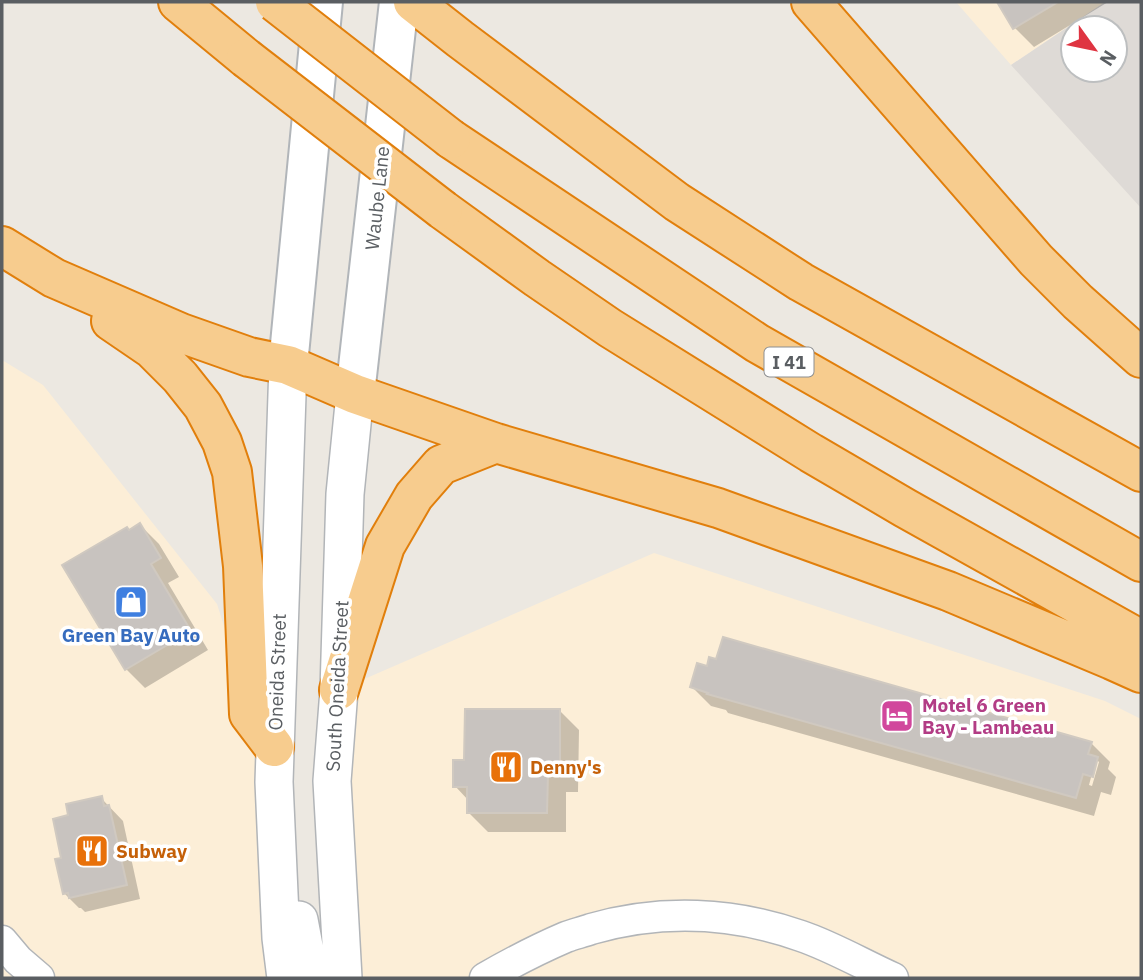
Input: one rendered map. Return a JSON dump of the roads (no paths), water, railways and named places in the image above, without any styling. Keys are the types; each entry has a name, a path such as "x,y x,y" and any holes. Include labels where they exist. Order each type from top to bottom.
{"highway":[{"path":"178,2 443,210 610,328 905,508 1141,640"},
{"name":"I 41","path":"275,2 451,139 757,343 1141,562"},
{"path":"413,2 677,201 801,282 1141,472"},
{"path":"811,2 1036,260 1141,358"},
{"path":"2,246 54,278 181,333 249,357 288,365 355,394 496,443 731,512 948,591 1141,673"},
{"path":"54,278 77,298 152,349 180,376 203,406 222,442 232,472 243,566 249,713 274,747"},
{"path":"339,690 385,546 414,496 441,465 496,443"}],"main road":[{"path":"288,365 323,2"},
{"name":"Waube Lane","path":"355,394 400,2"}],"street":[{"name":"Oneida Street","path":"286,978 281,938 274,747 288,365"},
{"name":"South Oneida Street","path":"343,978 332,781 339,690 345,494 355,394"},
{"path":"274,747 293,809 297,906 307,962 318,978"},
{"path":"485,978 568,936 616,922 669,915 716,916 762,924 803,936 893,978"},
{"path":"2,941 18,960 39,978"}],"place":[{"name":"Green Bay Auto","path":"131,602"},
{"name":"Motel 6 Green Bay - Lambeau","path":"897,716"},
{"name":"Denny's","path":"506,767"},
{"name":"Subway","path":"92,851"}]}
